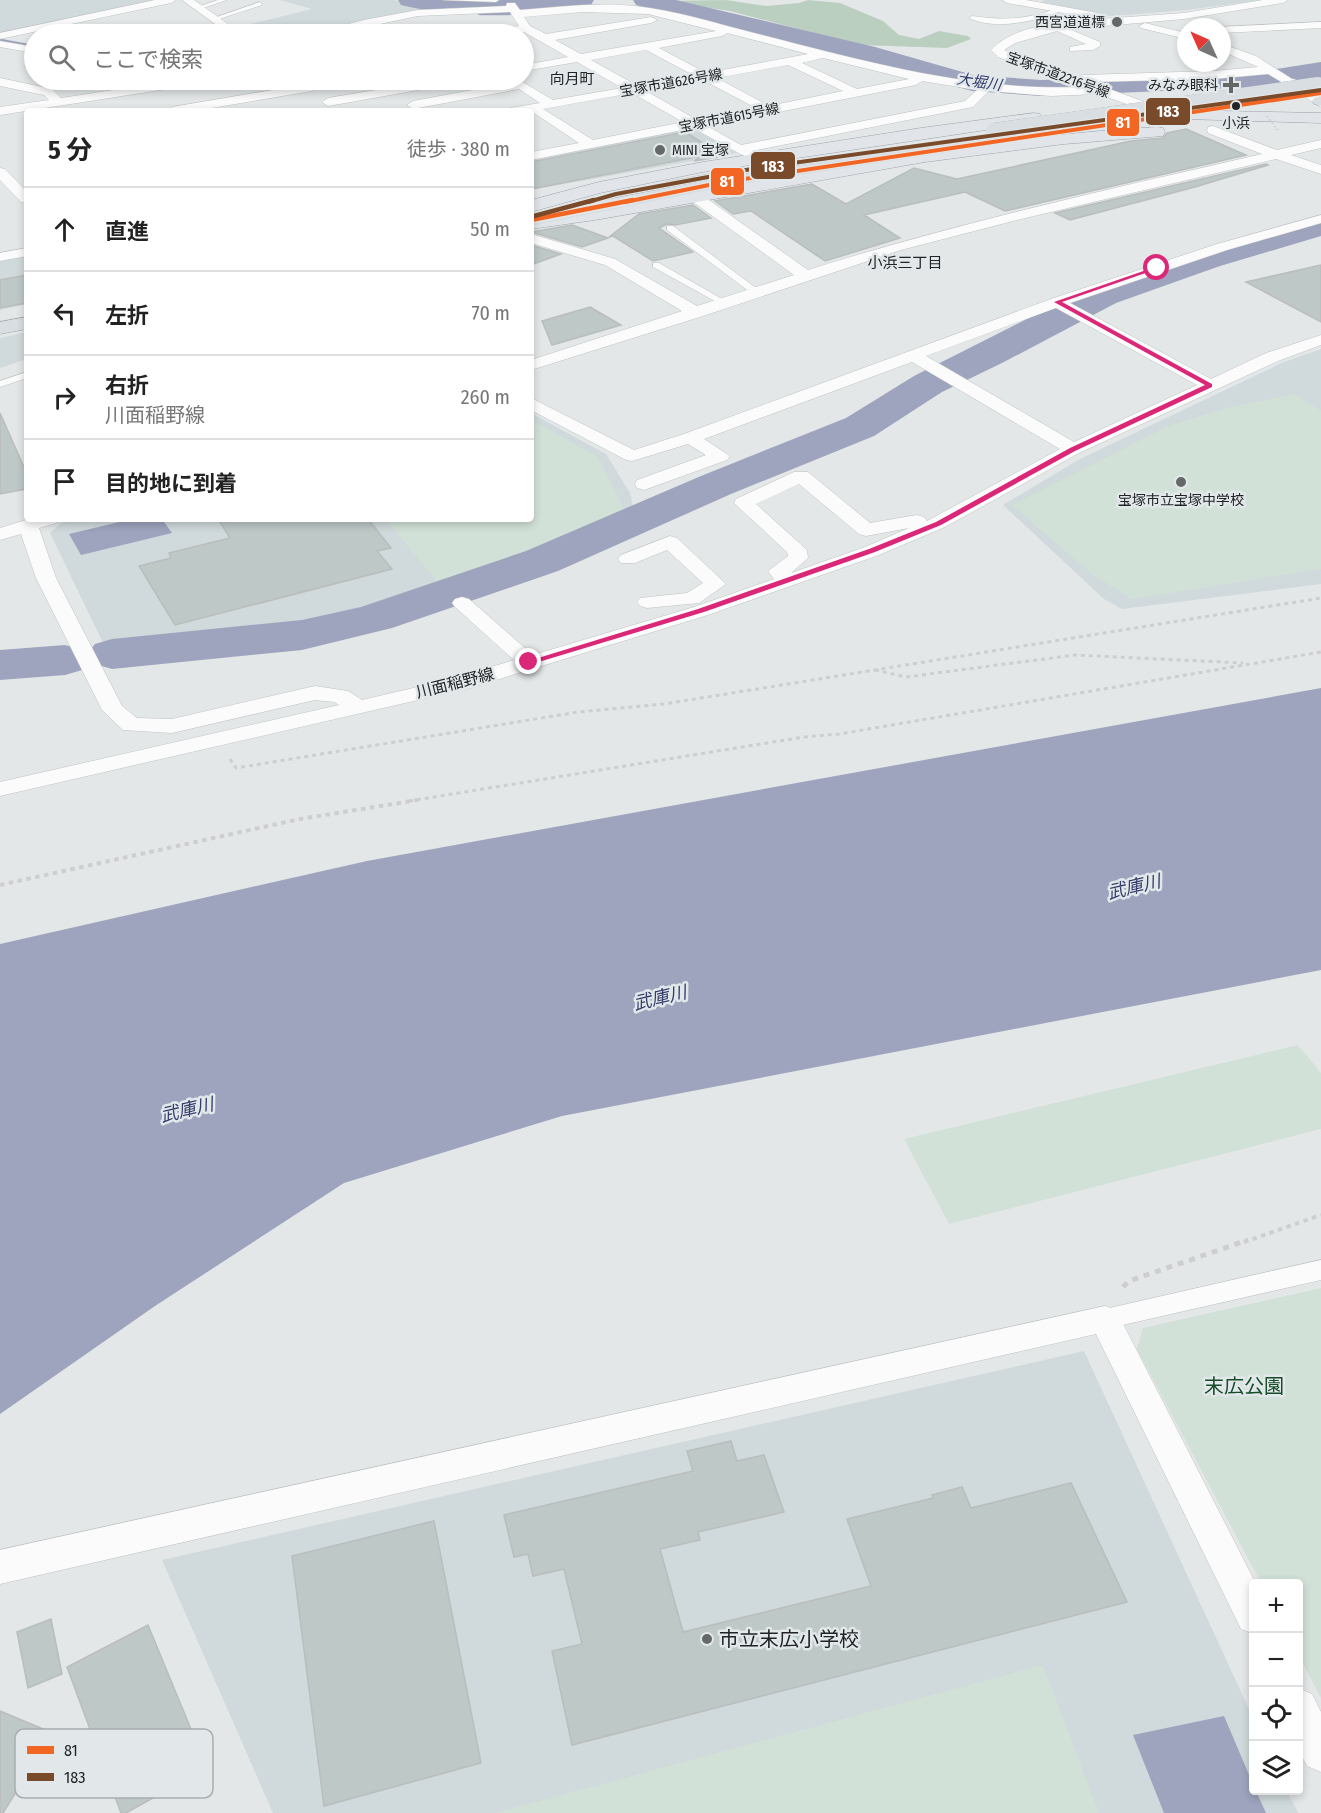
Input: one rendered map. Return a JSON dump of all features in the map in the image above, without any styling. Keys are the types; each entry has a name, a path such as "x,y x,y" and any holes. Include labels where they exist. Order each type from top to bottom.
{"highway":[{"path":"1081,114 1141,105 1282,77"},
{"path":"534,209 655,185 872,148 1000,135 1321,92"},
{"path":"534,220 724,182 1000,135"},
{"path":"0,318 24,314"},
{"path":"0,328 24,324"}],"main road":[{"path":"534,205 561,196 748,154 1081,114 1321,118"},
{"path":"534,221 590,216 810,176 1063,139 1213,130 1321,127"}],"street":[{"path":"60,24 171,0"},
{"path":"187,0 221,24"},
{"path":"1007,0 1036,2 1177,33"},
{"path":"405,2 458,10"},
{"path":"1122,21 1286,5 1319,25"},
{"path":"512,6 523,24"},
{"path":"363,24 391,17 512,6 627,8 673,16 827,54 896,74 985,89 1055,93 1096,89"},
{"path":"545,38 673,16"},
{"name":"宝塚市道2216号線","path":"1122,21 1057,29 1011,39 997,50 1002,55 1141,105"},
{"path":"1231,30 1319,25"},
{"path":"1057,29 1096,44 1093,47 1074,49"},
{"path":"534,66 728,31"},
{"path":"0,37 24,32"},
{"path":"534,32 748,154 969,104 985,89"},
{"path":"0,37 24,42"},
{"path":"0,44 24,48"},
{"path":"647,46 768,110"},
{"path":"1231,51 1252,59 1282,77 1321,92"},
{"name":"宝塚市道626号線","path":"532,108 827,54"},
{"path":"789,61 856,93"},
{"path":"1138,66 1154,77"},
{"path":"1072,80 1154,77 1282,77"},
{"name":"宝塚市道615号線","path":"534,155 926,79"},
{"path":"3,83 24,81"},
{"path":"3,83 24,87"},
{"path":"38,90 48,92 65,108"},
{"path":"0,111 135,90"},
{"path":"190,108 296,90"},
{"path":"311,90 336,108"},
{"path":"328,102 398,90"},
{"path":"393,91 417,108 498,90"},
{"path":"529,90 551,104"},
{"path":"534,109 591,144"},
{"path":"922,113 953,129"},
{"path":"1213,130 1277,156 1321,170"},
{"path":"534,364 896,247 1014,216 1321,144"},
{"path":"0,172 24,196"},
{"path":"694,196 806,276"},
{"path":"9,202 24,198"},
{"path":"534,406 632,456 690,438 1057,302 1211,251 1321,219"},
{"path":"534,239 610,262 697,313"},
{"path":"0,257 24,253"},
{"path":"1057,302 1210,385"},
{"name":"川面稲野線","path":"0,789 462,683 696,605 788,580 872,551 938,523 1073,449 1272,357 1321,340"},
{"path":"914,356 1073,449"},
{"path":"644,484 721,456 690,438"},
{"path":"788,580 777,571 798,558 797,550 743,503 801,476 866,530 916,520 938,523"},
{"path":"0,534 40,522"},
{"path":"28,526 46,578 113,710 131,725 172,726 315,693 340,696 356,706"},
{"path":"627,559 670,542 716,584 696,605 647,602"},
{"path":"462,603 529,662"},
{"path":"0,1568 1321,1270"},
{"path":"1105,1318 1249,1607"},
{"path":"1303,1715 1321,1752"}],"lane":[{"path":"198,8 224,0"},
{"path":"446,0 496,0"},
{"path":"214,19 260,4"},
{"path":"972,18 1013,23 1035,20 1062,9"},
{"path":"670,228 757,293"},
{"path":"656,265 725,303"},
{"path":"0,384 24,376"}],"path":[{"path":"1267,116 1280,132"},
{"path":"225,750 236,768 578,712 664,704 1321,598"},
{"path":"0,885 300,819 804,737 839,734 1321,652"},
{"path":"871,669 906,677 1075,655 1253,664"},
{"path":"1105,1318 1111,1299 1129,1281 1321,1215"}],"shaded area":[{"path":"0,0 157,1 48,24 24,24 24,29 0,34"},
{"path":"280,0 392,0 437,8 352,24 251,24 312,9"},
{"path":"1045,0 1261,0 1187,10 1111,16 1040,3"},
{"name":"MINI 宝塚","path":"685,128 694,129 737,153 534,189 534,157"},
{"path":"24,256 24,305 0,310 0,261"},
{"path":"24,333 24,360 0,368 0,338"},
{"name":"宝塚市立宝塚中学校","path":"1321,349 1321,584 1122,609 1104,599 1003,505 1080,459 1284,362"},
{"path":"534,415 606,454 630,493 635,516 496,575 373,615 327,627 106,649 50,533 61,523 534,522"},
{"name":"市立末広小学校","path":"1084,1351 1249,1709 1249,1795 1289,1795 1298,1813 273,1813 162,1560"}],"green space":[{"path":"726,0 766,6 808,0 840,3 883,21 899,35 919,39 939,31 968,36 971,39 947,48 860,45 730,11 663,1"},
{"name":"宝塚市立宝塚中学校","path":"1295,394 1321,411 1321,569 1132,599 1092,574 1012,505 1168,426 1227,408"},
{"path":"534,422 598,457 625,511 515,558 437,581 388,522 534,522"},
{"path":"1298,1045 1321,1073 1321,1129 949,1224 904,1139"},
{"name":"末広公園","path":"1321,1288 1321,1698 1303,1664 1303,1579 1259,1579 1137,1349 1143,1328"},
{"path":"1043,1665 1099,1813 495,1813"}],"water":[{"path":"119,522 164,522 172,533 81,555 69,534"},
{"name":"武庫川","path":"1321,688 1321,970 562,1116 344,1183 155,1306 0,1414 0,944 367,861"},
{"path":"1224,1716 1249,1775 1249,1795 1258,1795 1266,1813 1164,1813 1133,1735"}],"building":[{"path":"1186,129 1246,155 1005,211 965,192 864,215 900,238 825,261 751,211 733,214 715,201 812,184 846,204 914,168 957,179 1131,141 1163,138 1167,133"},
{"path":"685,132 724,156 694,161 701,156 534,188 534,161"},
{"path":"1268,165 1195,187 1070,220 1055,213"},
{"path":"743,168 748,171 659,187 666,182"},
{"path":"693,205 711,218 675,225 667,224 659,228 693,252 653,261 613,236 609,237 639,214"},
{"path":"572,225 608,238 582,247 534,231"},
{"path":"534,246 561,254 534,264"},
{"path":"1321,265 1321,322 1246,282"},
{"path":"24,276 24,304 0,308 0,280"},
{"path":"590,307 621,325 552,345 542,321"},
{"path":"0,413 24,467 24,490 0,494"},
{"path":"220,522 370,522 391,548 377,551 392,569 175,625 139,566 171,558 169,553 230,538"},
{"path":"731,1441 737,1461 764,1455 784,1512 698,1532 700,1540 660,1549 683,1632 871,1586 847,1519 933,1498 932,1495 962,1487 971,1508 1071,1483 1127,1602 572,1745 552,1651 582,1644 564,1569 533,1576 528,1554 514,1557 504,1515 693,1471 687,1451"},
{"path":"434,1521 481,1763 324,1806 292,1556"},
{"path":"51,1619 62,1674 28,1688 17,1632"},
{"path":"148,1625 191,1729 90,1729 67,1667"},
{"path":"0,1711 43,1729 15,1729 15,1794 3,1813 0,1813"},
{"path":"115,1798 153,1798 126,1813 121,1813"}],"waterway":[{"name":"大堀川","path":"410,0 454,6 582,0"},
{"name":"大堀川","path":"645,0 866,53 972,83 1041,88 1263,79 1321,70"},
{"path":"480,13 509,13"},
{"path":"773,38 888,67"},
{"path":"0,41 24,45"},
{"name":"大堀川","path":"922,74 941,76"},
{"path":"112,654 302,635 375,618 542,561 716,485 860,427 928,384 989,355 1103,295 1208,259 1321,225"},
{"path":"0,665 65,660"}],"transit line":[{"name":"183","path":"534,216 616,194 757,168 1321,90"},
{"name":"81","path":"534,219 724,182 1321,93"}],"place":[{"name":"西宮道道標","path":"1117,22"},
{"name":"みなみ眼科","path":"1231,85"},
{"name":"小浜","path":"1236,106"},
{"name":"MINI 宝塚","path":"660,150"},
{"name":"宝塚市立宝塚中学校","path":"1181,482"},
{"name":"市立末広小学校","path":"707,1639"}],"district":[{"name":"向月町","path":"572,79"},
{"name":"小浜三丁目","path":"905,263"}],"route":[{"path":"529,662 701,611 872,551 938,523 1073,449 1210,385 1057,302 1157,268"}]}
